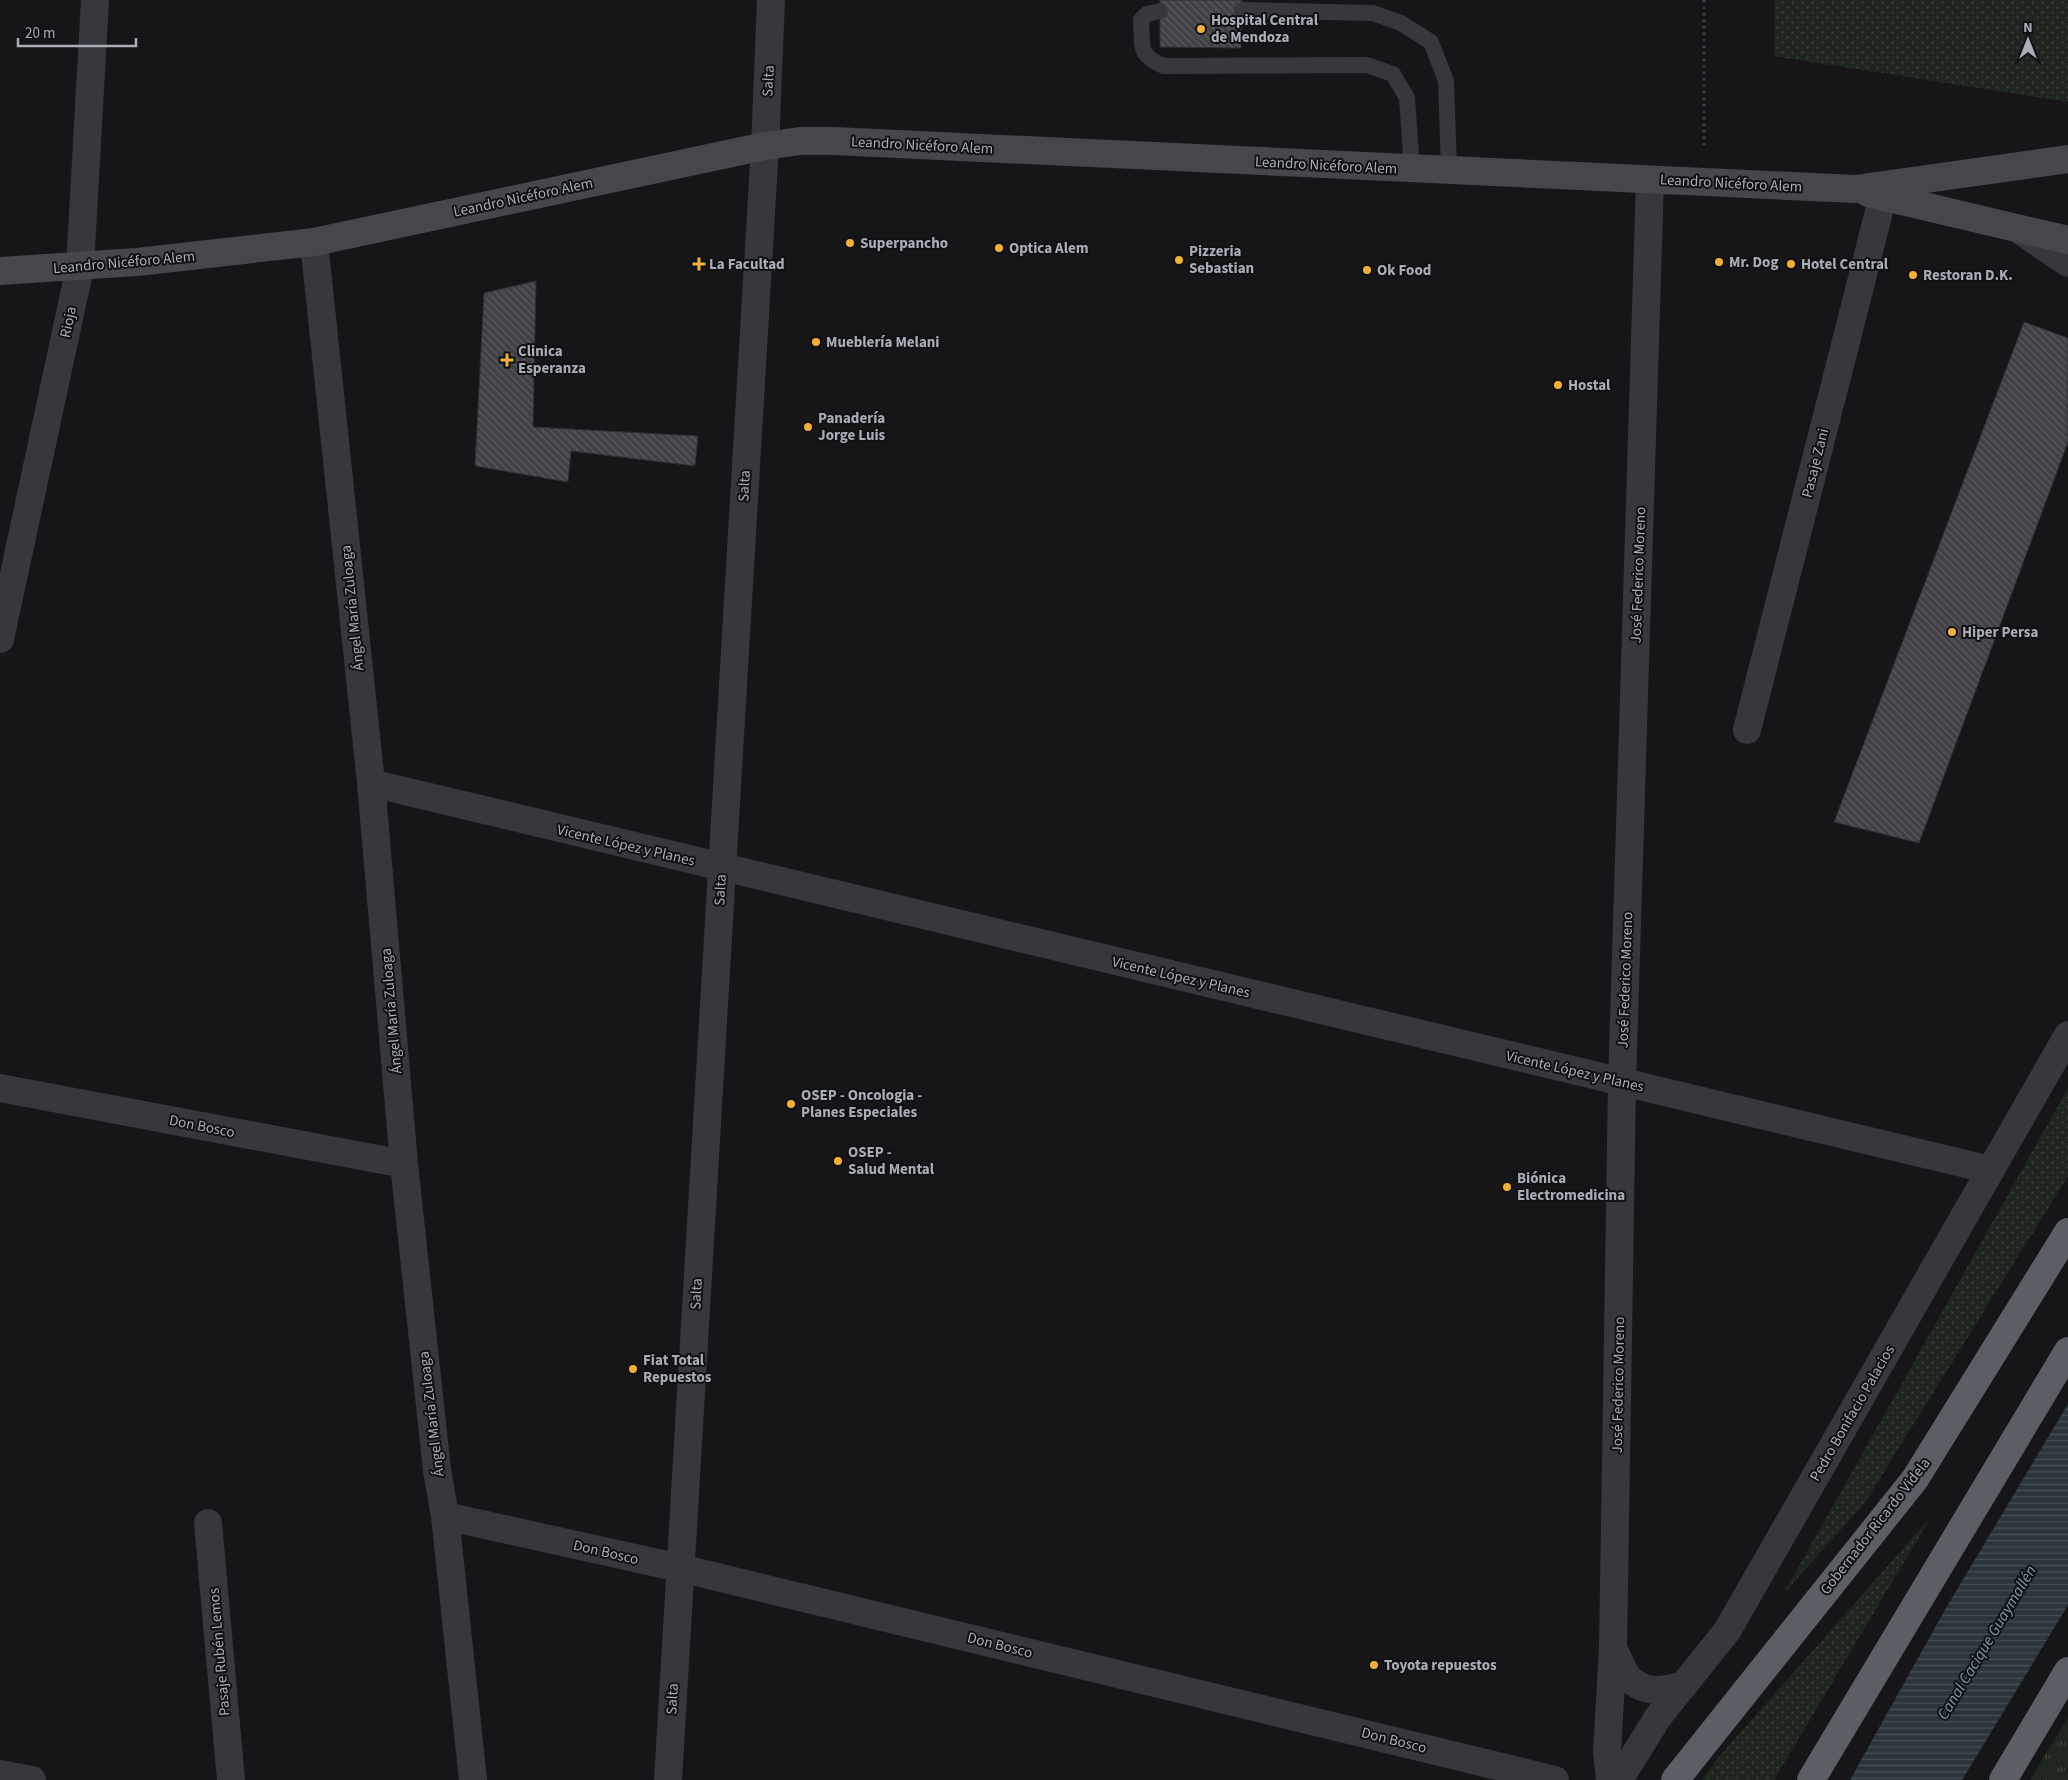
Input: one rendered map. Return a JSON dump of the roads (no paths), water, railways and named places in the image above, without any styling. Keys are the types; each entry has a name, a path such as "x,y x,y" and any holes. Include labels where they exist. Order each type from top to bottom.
{"highway":[{"name":"Gobernador Ricardo Videla","path":"1675,1780 1915,1479 2068,1232"},
{"path":"1812,1780 2068,1351"},
{"path":"2003,1780 2068,1671"}],"main road":[{"name":"Leandro Nicéforo Alem","path":"0,271 80,267 314,242 764,146 800,141 834,141 1855,189 2068,159"},
{"name":"Leandro Nicéforo Alem","path":"1855,189 2068,240"}],"street":[{"name":"Rioja","path":"0,639 80,267 95,0"},
{"name":"Salta","path":"668,1780 771,0"},
{"name":"José Federico Moreno","path":"1610,1780 1607,1751 1613,1649 1622,1083 1650,180"},
{"name":"Pasaje Zani","path":"1746,730 1883,196"},
{"name":"Leandro Nicéforo Alem","path":"2014,227 2068,263"},
{"name":"Ángel María Zuloaga","path":"314,242 371,784 404,1164 437,1470 445,1516 472,1780"},
{"name":"Vicente López y Planes","path":"371,784 1991,1170"},
{"name":"Pedro Bonifacio Palacios","path":"1619,1780 1658,1717 1727,1631 2068,1035"},
{"name":"Don Bosco","path":"0,1088 404,1164"},
{"name":"Don Bosco","path":"445,1516 680,1568 1554,1780"},
{"name":"Pasaje Rubén Lemos","path":"208,1523 230,1780"},
{"path":"1613,1649 1628,1677 1644,1688 1662,1692 1684,1685"},
{"path":"0,1774 32,1780"}],"lane":[{"path":"1242,10 1373,13 1401,23 1431,42 1446,81 1449,170"},
{"path":"1160,11 1147,14 1141,20 1143,51 1150,60 1164,66 1367,65 1392,74 1407,98 1412,169"}],"water":[{"name":"Canal Cacique Guaymallén","path":"2068,1404 2068,1605 1962,1780 1850,1780 1946,1608"}],"place":[{"name":"Hospital Central de Mendoza","path":"1201,29"},
{"name":"Superpancho","path":"850,243"},
{"name":"Optica Alem","path":"999,248"},
{"name":"Pizzeria Sebastian","path":"1179,260"},
{"name":"Mr. Dog","path":"1719,262"},
{"name":"La Facultad","path":"699,264"},
{"name":"Hotel Central","path":"1791,264"},
{"name":"Ok Food","path":"1367,270"},
{"name":"Restoran D.K.","path":"1913,275"},
{"name":"Mueblería Melani","path":"816,342"},
{"name":"Clinica Esperanza","path":"507,360"},
{"name":"Hostal","path":"1558,385"},
{"name":"Panadería Jorge Luis","path":"808,427"},
{"name":"Hiper Persa","path":"1952,632"},
{"name":"OSEP - Oncologia - Planes Especiales","path":"791,1104"},
{"name":"OSEP - Salud Mental","path":"838,1161"},
{"name":"Biónica Electromedicina","path":"1507,1187"},
{"name":"Fiat Total Repuestos","path":"633,1369"},
{"name":"Toyota repuestos","path":"1374,1665"}]}
